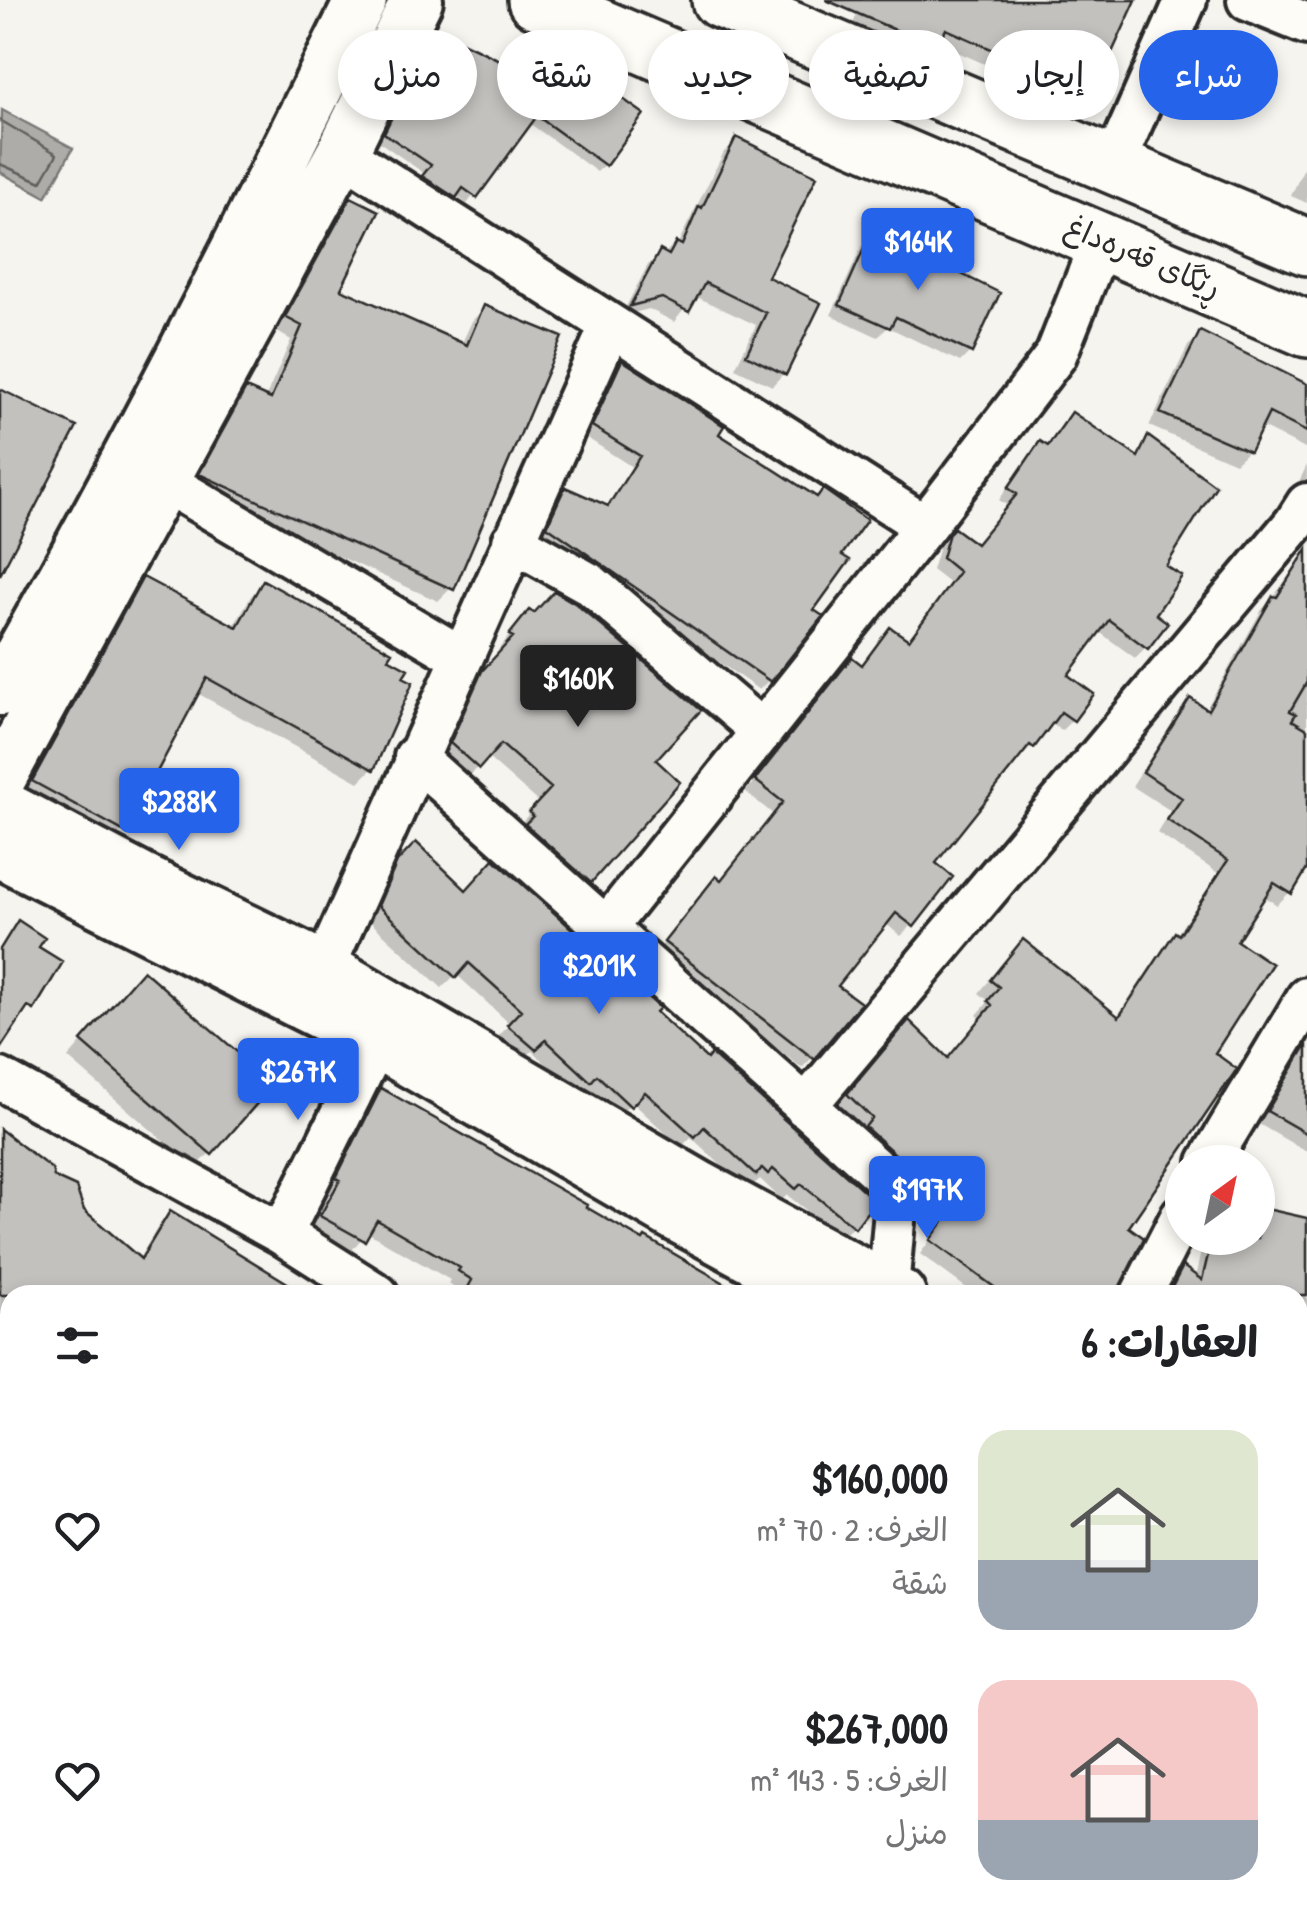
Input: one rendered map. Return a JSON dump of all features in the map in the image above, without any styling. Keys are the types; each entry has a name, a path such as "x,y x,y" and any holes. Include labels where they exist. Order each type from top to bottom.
{"main road":[{"name":"ڕێگای قەرەداغ","path":"536,0 1307,329"},
{"path":"720,0 1307,247"}],"street":[{"path":"0,690 235,256 361,0"},
{"path":"0,779 342,154 416,0"},
{"path":"1113,166 1186,0"},
{"path":"1248,0 1307,24"},
{"path":"342,154 926,526"},
{"path":"606,928 926,526 1056,355 1102,239"},
{"path":"324,968 611,325"},
{"path":"162,480 461,657"},
{"path":"806,1107 1307,504"},
{"path":"513,541 590,584 762,731"},
{"path":"415,757 897,1188 894,1285"},
{"path":"0,805 324,968 700,1187 881,1285"},
{"path":"0,852 377,1042 676,1216 804,1285"},
{"path":"1219,1145 1307,998"},
{"path":"282,1234 377,1042"},
{"path":"0,1078 282,1234 362,1285"},
{"path":"1146,1285 1165,1248"}],"water":[{"path":"2,110 73,148 46,197 0,172"}],"building":[{"path":"826,0 1136,0 1119,37 1119,30 984,30 984,46 964,37 964,30 895,30"},
{"path":"477,49 497,59 497,120 534,120 477,198 463,188 456,198 422,176 431,165 384,133 390,120 477,120"},
{"path":"628,103 644,114 606,166 543,120 628,120"},
{"path":"736,137 817,176 768,277 821,303 786,375 746,355 766,313 705,283 689,312 662,298 630,306 660,250 669,255 676,242 682,245"},
{"path":"351,197 379,211 341,289 467,345 484,305 562,337 454,590 199,474 246,388 271,399 302,326 285,317"},
{"path":"871,233 924,253 1000,293 972,353 896,317 890,328 839,305"},
{"path":"1200,331 1307,384 1307,432 1269,413 1250,452 1160,413"},
{"path":"622,360 724,426 719,434 817,497 823,489 867,520 842,555 850,560 814,610 823,616 771,682 547,526 565,487 608,506 640,456 592,426"},
{"path":"0,389 77,427 0,575"},
{"path":"1072,412 1138,457 1148,436 1216,486 1166,566 1182,576 1156,614 1168,623 1148,649 1109,620 1068,675 1094,694 1074,721 1061,712 1034,748 1030,745 936,863 953,877 914,927 896,913 838,986 861,1003 814,1059 664,942 716,876 721,880 783,802 755,780 852,657 862,665 890,627 909,640 959,572 942,558 949,533 954,528 976,544 1017,494 1008,488 1040,441 1048,446"},
{"path":"1307,549 1307,682 1290,711 1296,714 1292,720 1307,729 1307,869 1292,894 1274,883 1237,941 1272,964 1215,1053 1237,1069 1185,1145 1165,1145 1165,1174 1129,1227 1144,1238 1122,1285 991,1285 930,1240 951,1211 865,1127 872,1118 847,1094 909,1020 948,1058 992,1005 988,1001 999,987 990,980 1023,939 1119,1017 1228,860 1167,820 1182,798 1143,772 1190,698 1208,710 1273,596 1277,597"},
{"path":"143,577 237,627 263,580 392,652 388,658 408,669 403,677 413,682 374,770 207,678 125,832 32,781"},
{"path":"554,591 576,604 701,710 656,760 680,782 591,883 525,824 533,816 529,812 551,788 501,744 479,769 450,743 482,671 513,637 509,635 529,610 534,613"},
{"path":"416,842 466,890 494,859 660,1008 656,1012 707,1059 711,1054 872,1198 871,1207 855,1228 801,1184 796,1189 773,1169 768,1174 762,1168 756,1175 704,1127 695,1137 645,1092 631,1107 597,1075 591,1082 546,1040 536,1050 507,1025 521,1010 469,963 456,978 378,906 397,862"},
{"path":"18,920 45,938 39,947 63,962 34,1010 28,1007 0,1049 0,949"},
{"path":"143,970 274,1084 212,1155 81,1041"},
{"path":"1307,1044 1307,1134 1267,1111"},
{"path":"381,1088 728,1285 469,1285 472,1280 458,1271 460,1268 377,1220 365,1241 320,1216 340,1180 336,1178"},
{"path":"0,1129 52,1169 54,1177 76,1187 84,1210 141,1259 170,1211 291,1285 0,1285"},
{"path":"1275,1211 1307,1218 1307,1285 1173,1285 1183,1266 1202,1280 1208,1255 1275,1255"}]}
